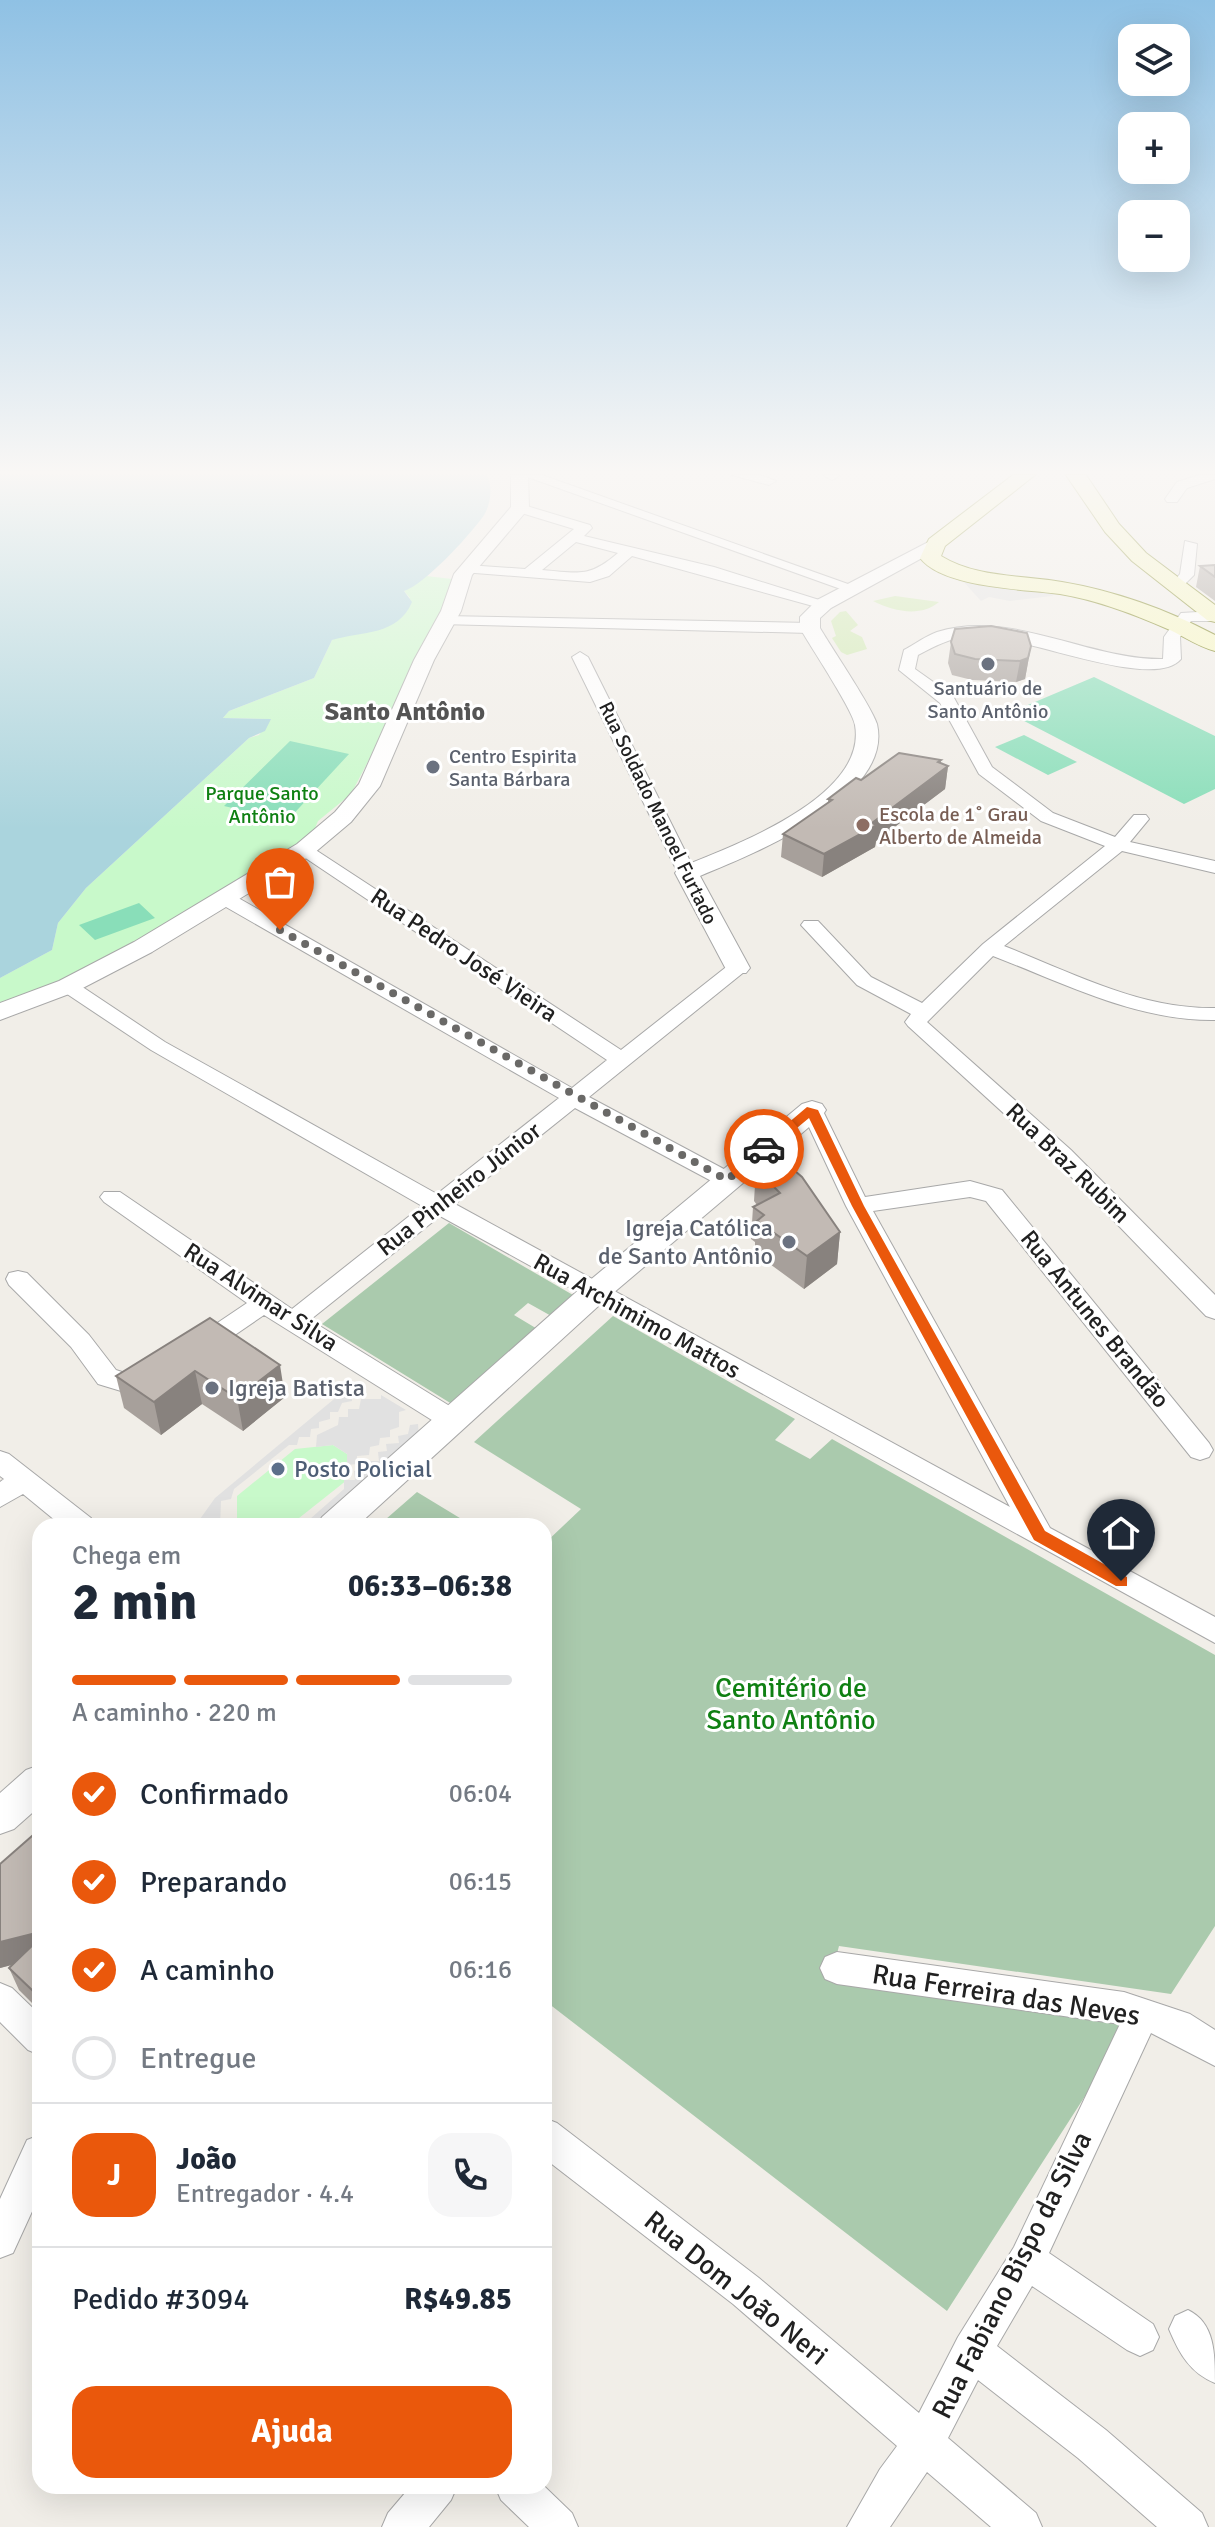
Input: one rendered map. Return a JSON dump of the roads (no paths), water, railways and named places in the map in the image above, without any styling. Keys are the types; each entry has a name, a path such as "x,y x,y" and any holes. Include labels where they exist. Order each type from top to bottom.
{"main road":[{"path":"1078,593 1141,610 1161,610 1180,604 1179,593"},
{"path":"1187,593 1215,616"},
{"path":"1141,610 1177,636 1213,641"}],"street":[{"path":"0,1012 68,986 226,899 305,849 343,817 369,786 457,593"},
{"path":"783,593 824,604"},
{"path":"687,873 777,834 817,809 846,781 862,754 867,736 862,713 810,628 810,617 824,604 846,593"},
{"path":"1215,616 1186,616 1177,636 1173,659 1155,665 1098,656 996,631 973,630 931,639 910,653 907,660 907,670 913,677 947,700 976,758 997,781 1057,823 1118,845 1215,867"},
{"path":"445,621 810,628"},
{"name":"Rua Soldado Manoel Furtado","path":"580,657 737,968"},
{"path":"920,1018 990,948 1118,845 1140,819"},
{"name":"Rua Pedro José Vieira","path":"305,849 623,1061"},
{"path":"226,899 576,1099 727,1180"},
{"name":"Rua Braz Rubim","path":"811,925 864,981 920,1018 1063,1155 1215,1310"},
{"path":"990,948 1169,1014 1215,1014"},
{"name":"Rua Pinheiro Júnior","path":"294,1320 439,1203 576,1099 737,968"},
{"name":"Rua Archimimo Mattos","path":"68,986 158,1046 594,1293 1215,1631"},
{"path":"343,1518 594,1293 812,1110 858,1206 1040,1536"},
{"name":"Rua Antunes Brandão","path":"858,1206 970,1189 987,1191 1022,1228 1200,1450"},
{"name":"Rua Alvimar Silva","path":"112,1197 264,1303 452,1420"},
{"path":"18,1279 80,1341 107,1377 131,1385 149,1379 264,1303"},
{"path":"0,1461 71,1518"},
{"path":"0,1497 23,1479"},
{"path":"0,1817 32,1789"},
{"name":"Rua Ferreira das Neves","path":"837,1968 1124,2008 1178,2026 1215,2049"},
{"path":"0,1999 32,2030"},
{"name":"Rua Fabiano Bispo da Silva","path":"867,2527 894,2483 924,2444 972,2351 1027,2260 1142,2015"},
{"name":"Rua Dom João Neri","path":"552,2142 746,2291 1022,2527"},
{"path":"0,2240 32,2170"},
{"path":"1027,2260 1140,2337"},
{"path":"1188,2329 1195,2343 1215,2364"},
{"path":"972,2351 1092,2444 1188,2527"},
{"path":"402,2527 430,2494"},
{"path":"523,2494 558,2527"}],"water":[{"path":"0,593 405,593 412,602 398,621 378,630 332,640 314,678 229,711 223,718 271,719 265,731 249,738 86,888 58,923 52,950 0,978"}],"place":[{"name":"Santuário de Santo Antônio","path":"988,664"},
{"name":"Centro Espirita Santa Bárbara","path":"433,767"},
{"name":"Escola de 1˚ Grau Alberto de Almeida","path":"863,825"},
{"name":"Igreja Católica de Santo Antônio","path":"789,1242"},
{"name":"Igreja Batista","path":"212,1388"},
{"name":"Posto Policial","path":"278,1469"}],"district":[{"name":"Santo Antônio","path":"405,712"}],"park label":[{"name":"Parque Santo Antônio","path":"262,804"},
{"name":"Cemitério de Santo Antônio","path":"791,1704"}]}
